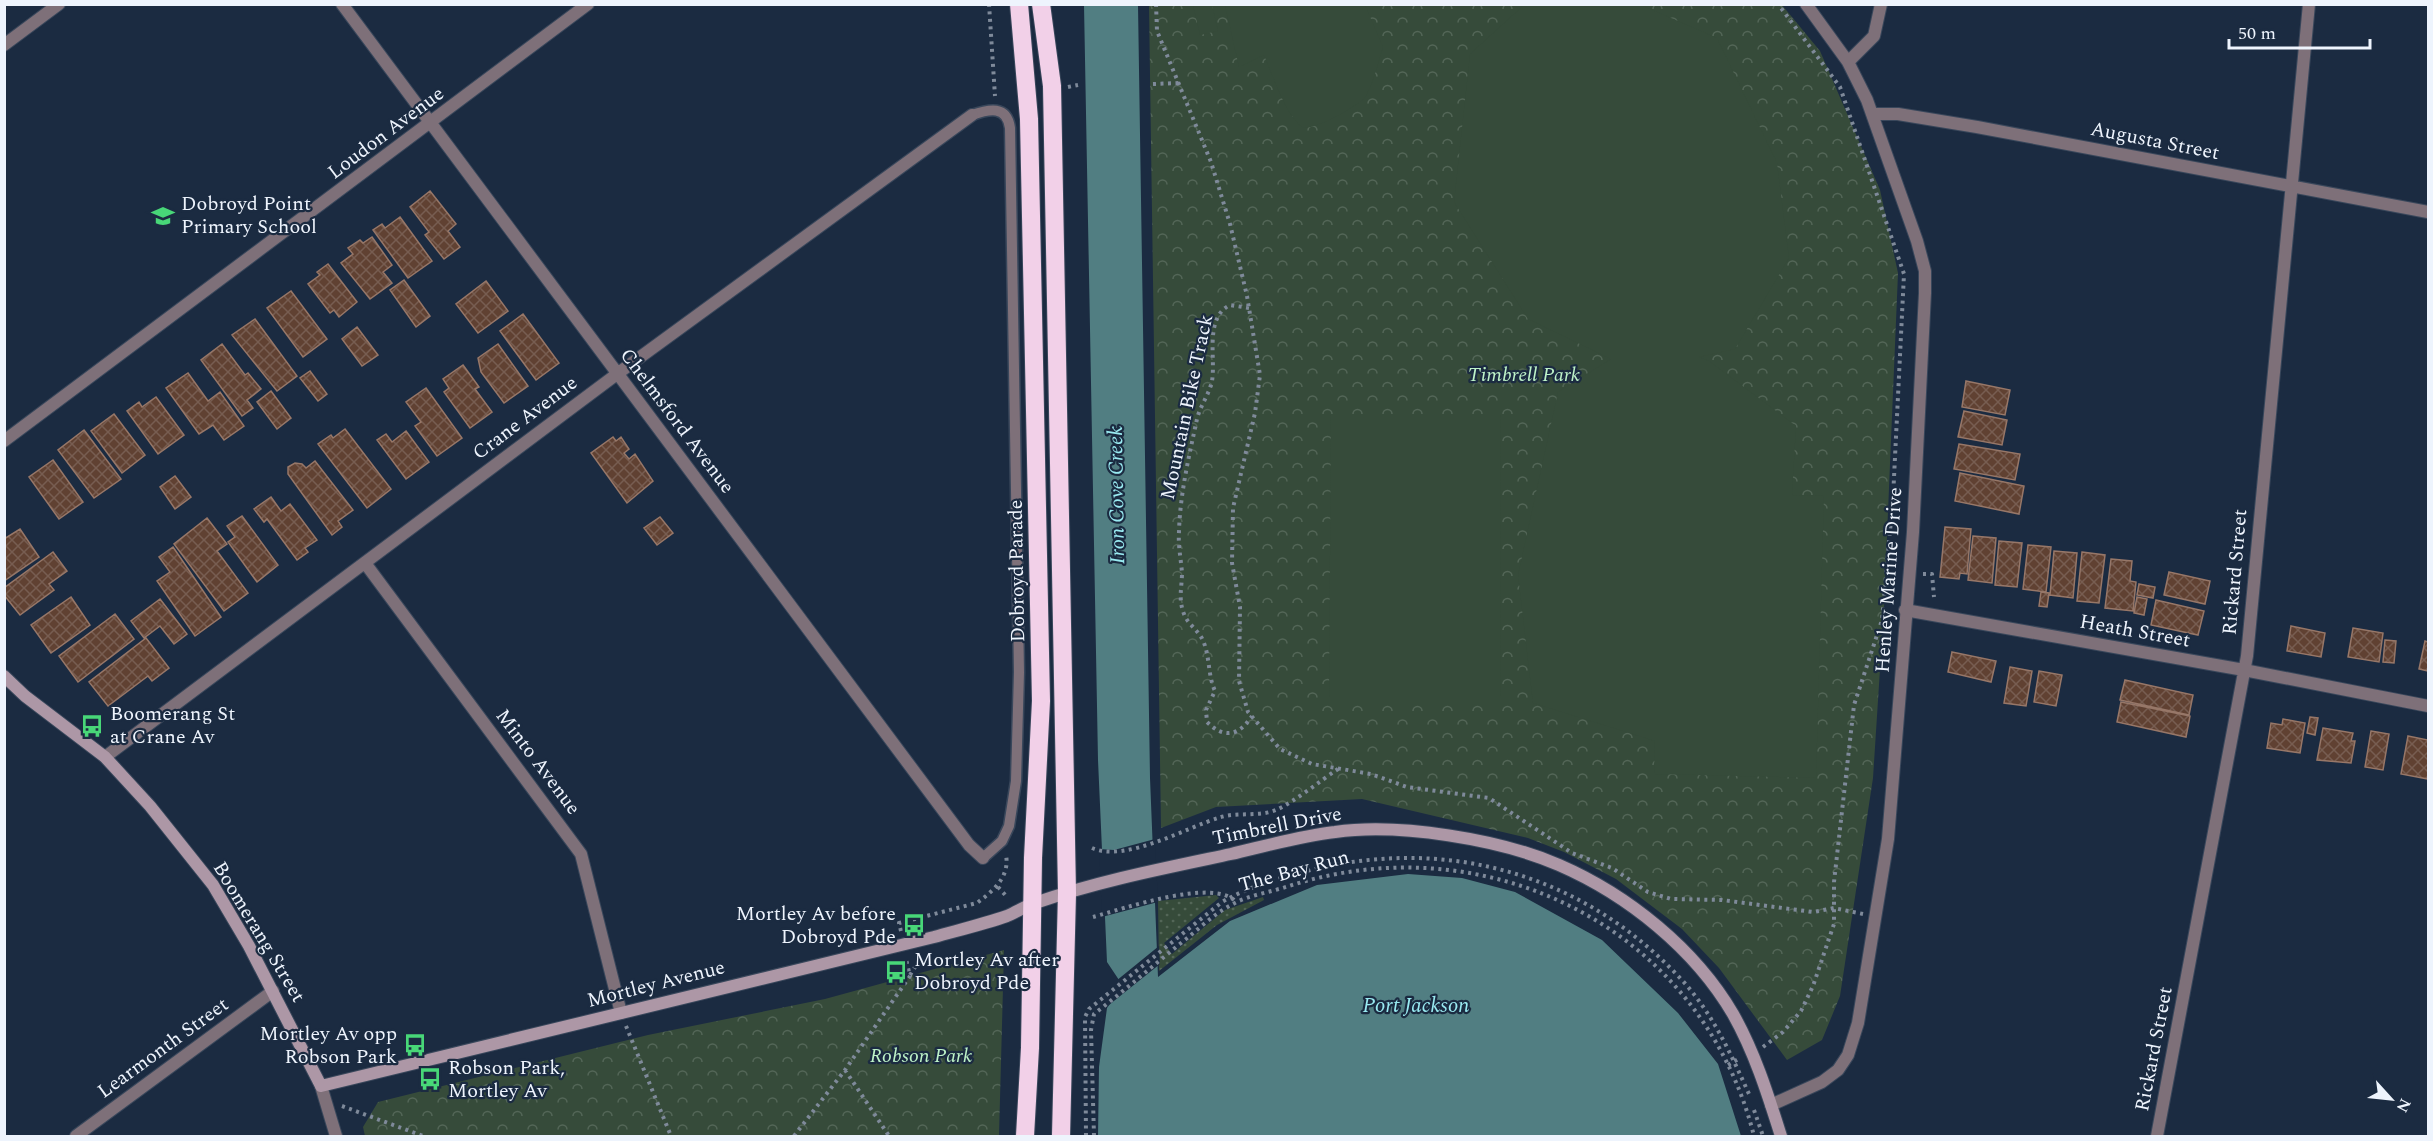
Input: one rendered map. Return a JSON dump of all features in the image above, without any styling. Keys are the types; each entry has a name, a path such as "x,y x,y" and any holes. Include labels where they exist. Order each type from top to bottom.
{"highway":[{"name":"Dobroyd Parade","path":"1018,4 1029,119 1041,690 1032,903 1030,1048 1025,1137"},
{"path":"1041,4 1052,86 1066,893 1061,1137"}],"street":[{"path":"4,45 59,4"},
{"name":"Chelmsford Avenue","path":"342,4 969,845 983,858"},
{"name":"Loudon Avenue","path":"4,441 588,4"},
{"name":"Henley Marine Drive","path":"1771,1105 1822,1082 1838,1070 1848,1055 1858,1023 1888,839 1913,532 1925,271 1873,114 1848,62 1806,4"},
{"path":"1848,62 1874,36 1881,4"},
{"name":"Rickard Street","path":"2157,1137 2244,670 2309,4"},
{"name":"Augusta Street","path":"1873,114 1898,114 1977,127 2428,212"},
{"name":"Crane Avenue","path":"105,757 617,374 972,115"},
{"name":"Minto Avenue","path":"365,563 581,854 621,1013"},
{"name":"Heath Street","path":"1905,610 2244,670 2428,706"},
{"name":"Boomerang Street","path":"4,676 25,696 105,757 150,806 213,885 273,991 321,1086 336,1137"},
{"name":"Timbrell Drive","path":"1032,903 1164,868 1336,832 1381,830 1425,833 1472,840 1558,864 1641,914 1678,945 1707,977 1733,1015 1765,1081 1771,1105"},
{"name":"Mortley Avenue","path":"321,1086 903,944 1009,915 1032,903"},
{"name":"Learmonth Street","path":"75,1137 273,991"},
{"path":"1771,1105 1781,1137"}],"lane":[{"path":"972,115 996,109"},
{"name":"Dobroyd Parade","path":"983,858 1002,841 1009,826 1016,781 1019,672 1010,128 1009,120 1004,113 996,109"}],"path":[{"path":"989,4 996,109"},
{"path":"1156,4 1157,31 1180,83 1214,172 1230,224 1249,308 1260,375 1255,413 1233,508 1232,563 1240,607 1239,681 1248,712 1280,749 1312,764 1371,774 1407,787 1489,798 1521,817 1572,853 1612,868 1648,892 1671,899 1722,900 1813,912 1834,908 1876,917"},
{"path":"1767,1045 1792,1023 1807,1000 1834,924 1835,862 1854,705 1882,620 1893,498 1904,274 1840,87 1778,4"},
{"path":"1153,84 1180,83"},
{"name":"Mountain Bike Track","path":"1249,308 1230,306 1218,315 1214,337 1212,381 1197,419 1183,485 1179,534 1182,575 1181,603 1184,616 1201,635 1210,663 1209,678 1215,691 1206,710 1207,722 1214,729 1231,734 1242,730 1252,716"},
{"path":"1932,574 1934,597"},
{"path":"1092,848 1102,852 1114,852 1164,838 1222,816 1275,810 1338,769"},
{"path":"1086,1137 1084,1017 1096,1003 1232,897 1254,885 1339,863 1376,858 1447,859 1523,875 1587,904 1650,948 1681,978 1705,1009 1750,1095"},
{"path":"794,1137 910,976 899,923 977,903 998,887 1007,861"},
{"name":"The Bay Run","path":"1094,1137 1091,1030 1093,1016 1222,910 1236,902 1317,877 1372,867 1440,868 1515,883 1576,908 1623,938 1685,999 1728,1065 1748,1114 1754,1137"},
{"path":"998,887 1008,898"},
{"path":"1092,917 1165,897 1216,892 1232,897 1236,902"},
{"path":"621,1013 671,1137"},
{"path":"1728,1065 1734,1061"},
{"path":"844,1070 889,1137"},
{"path":"327,1101 423,1137"},
{"path":"1753,1105 1763,1137"}],"green space":[{"name":"Timbrell Park","path":"1149,5 1782,5 1820,51 1880,190 1898,273 1884,607 1873,778 1840,996 1822,1040 1787,1060 1719,968 1682,929 1616,879 1564,852 1528,838 1362,799 1216,807 1161,828"},
{"path":"1193,5 1212,5 1218,31 1200,35"},
{"path":"1225,5 1365,5 1383,47 1366,96 1336,117 1315,126 1302,127 1285,104 1264,55 1239,67"},
{"path":"1524,5 1641,5 1717,38 1777,163 1789,258 1735,349 1699,357 1709,361 1796,426 1792,495 1824,496 1816,778 1654,774 1655,741 1533,703 1518,575 1558,392 1611,359 1528,319 1454,202 1470,54"},
{"path":"1331,414 1501,414 1500,698 1329,698"},
{"path":"1216,895 1219,898 1164,943 1172,954 1225,910 1263,897 1264,900 1217,925 1159,971 1158,901"},
{"name":"Robson Park","path":"1004,950 999,1136 365,1136 363,1127 378,1102 648,1035 825,999"}],"water":[{"name":"Port Jackson","path":"1084,5 1138,5 1150,778 1158,977 1230,921 1317,885 1408,874 1462,878 1515,892 1602,940 1678,1013 1718,1064 1741,1136 1098,1136 1099,1067 1107,1008 1123,986 1107,962 1098,760"}],"pier":[{"path":"1155,839 1158,902 1102,917 1099,849 1114,850"},
{"path":"1159,946 1160,964 1104,1009 1119,986 1116,981"}],"building":[{"path":"430,191 456,224 448,231 460,247 444,259 425,235 429,232 410,207"},
{"path":"400,217 432,261 408,278 373,230 382,224 385,228"},
{"path":"372,237 392,265 383,272 392,283 370,299 341,263 353,254 348,248 360,240 363,243"},
{"path":"328,264 357,302 339,317 334,310 330,313 308,284 320,275 317,272"},
{"path":"404,280 430,316 416,327 390,290"},
{"path":"486,281 508,311 478,333 456,304"},
{"path":"291,291 327,339 303,357 267,308"},
{"path":"523,314 559,363 536,380 500,331"},
{"path":"255,319 297,376 277,391 232,335"},
{"path":"357,327 378,355 362,366 342,339"},
{"path":"222,344 245,375 248,373 261,389 247,400 253,408 242,416 201,360"},
{"path":"498,344 528,386 504,403 481,372 478,358"},
{"path":"463,365 479,387 475,389 492,412 470,428 444,392 449,388 443,379"},
{"path":"310,371 327,394 318,401 300,378"},
{"path":"188,373 208,401 220,392 244,426 224,440 213,425 199,434 166,388"},
{"path":"1966,381 2010,390 2005,415 1962,407"},
{"path":"426,388 462,438 437,456 415,426 421,422 406,402"},
{"path":"271,391 291,418 277,429 257,402"},
{"path":"156,397 184,435 158,454 127,411 139,402 142,407"},
{"path":"1964,411 2007,420 2002,445 1958,437"},
{"path":"114,414 145,455 122,473 91,431"},
{"path":"345,429 391,489 367,508 318,444 331,435 333,438"},
{"path":"84,430 121,479 94,498 58,450"},
{"path":"406,431 429,462 406,479 377,440 386,434 392,442"},
{"path":"613,437 616,441 621,437 629,449 624,453 629,459 635,454 653,481 627,503 591,453"},
{"path":"1959,444 2020,454 2015,480 1954,469"},
{"path":"53,460 83,502 59,519 29,477"},
{"path":"315,461 353,510 338,521 342,527 332,535 288,474 288,467 295,463 302,464 306,468"},
{"path":"1960,473 2024,486 2019,514 1955,501"},
{"path":"175,476 191,497 175,509 160,487"},
{"path":"271,497 281,511 290,504 317,540 305,548 308,552 297,560 267,519 264,522 254,509"},
{"path":"242,516 278,565 257,582 228,542 235,537 227,526"},
{"path":"660,517 673,533 657,545 644,528"},
{"path":"207,518 227,544 217,551 248,593 224,611 174,544"},
{"path":"1945,527 1971,529 1967,574 1960,573 1959,579 1940,577"},
{"path":"20,529 39,557 4,581 4,539"},
{"path":"1973,536 1996,538 1992,583 1968,580"},
{"path":"1999,541 2022,543 2017,587 1995,585"},
{"path":"2028,545 2051,547 2046,592 2023,589"},
{"path":"173,547 221,617 195,636 157,581 170,572 159,557"},
{"path":"2054,551 2077,553 2073,598 2050,595"},
{"path":"53,552 67,571 49,584 54,590 20,615 4,595 4,588"},
{"path":"2082,552 2105,555 2099,603 2077,601"},
{"path":"2111,559 2132,561 2130,581 2136,582 2133,611 2105,608"},
{"path":"2169,572 2210,581 2205,604 2164,595"},
{"path":"2139,584 2155,587 2153,598 2137,595"},
{"path":"2041,592 2049,593 2047,607 2039,606"},
{"path":"71,597 90,625 51,653 31,625"},
{"path":"2137,597 2147,599 2144,615 2134,613"},
{"path":"160,599 187,634 174,644 160,626 144,638 131,621"},
{"path":"2156,600 2204,611 2198,635 2151,625"},
{"path":"115,614 134,639 78,682 59,656"},
{"path":"2291,626 2325,633 2321,657 2287,651"},
{"path":"2353,628 2383,633 2379,662 2348,657"},
{"path":"146,638 169,668 152,681 148,676 108,706 89,682"},
{"path":"2385,640 2396,641 2394,663 2383,662"},
{"path":"2425,641 2428,642 2428,671 2419,669"},
{"path":"1952,652 1996,661 1991,682 1948,672"},
{"path":"2010,667 2032,671 2026,706 2004,703"},
{"path":"2039,671 2062,675 2056,706 2034,702"},
{"path":"2125,680 2193,695 2189,715 2120,700"},
{"path":"2121,702 2190,716 2186,737 2117,722"},
{"path":"2310,717 2318,718 2315,735 2307,733"},
{"path":"2283,719 2305,723 2300,753 2267,748 2271,723 2282,725"},
{"path":"2323,728 2353,733 2351,741 2355,741 2351,763 2317,760"},
{"path":"2371,731 2389,734 2383,770 2365,767"},
{"path":"2408,736 2428,740 2428,779 2401,774"}],"place":[{"name":"Dobroyd Point Primary School","path":"163,216"},
{"name":"Boomerang St at Crane Av","path":"92,726"},
{"name":"Mortley Av before Dobroyd Pde","path":"914,925"},
{"name":"Mortley Av after Dobroyd Pde","path":"896,972"},
{"name":"Mortley Av opp Robson Park","path":"415,1045"},
{"name":"Robson Park, Mortley Av","path":"430,1079"}],"water label":[{"name":"Iron Cove Creek","path":"1117,495"}]}
